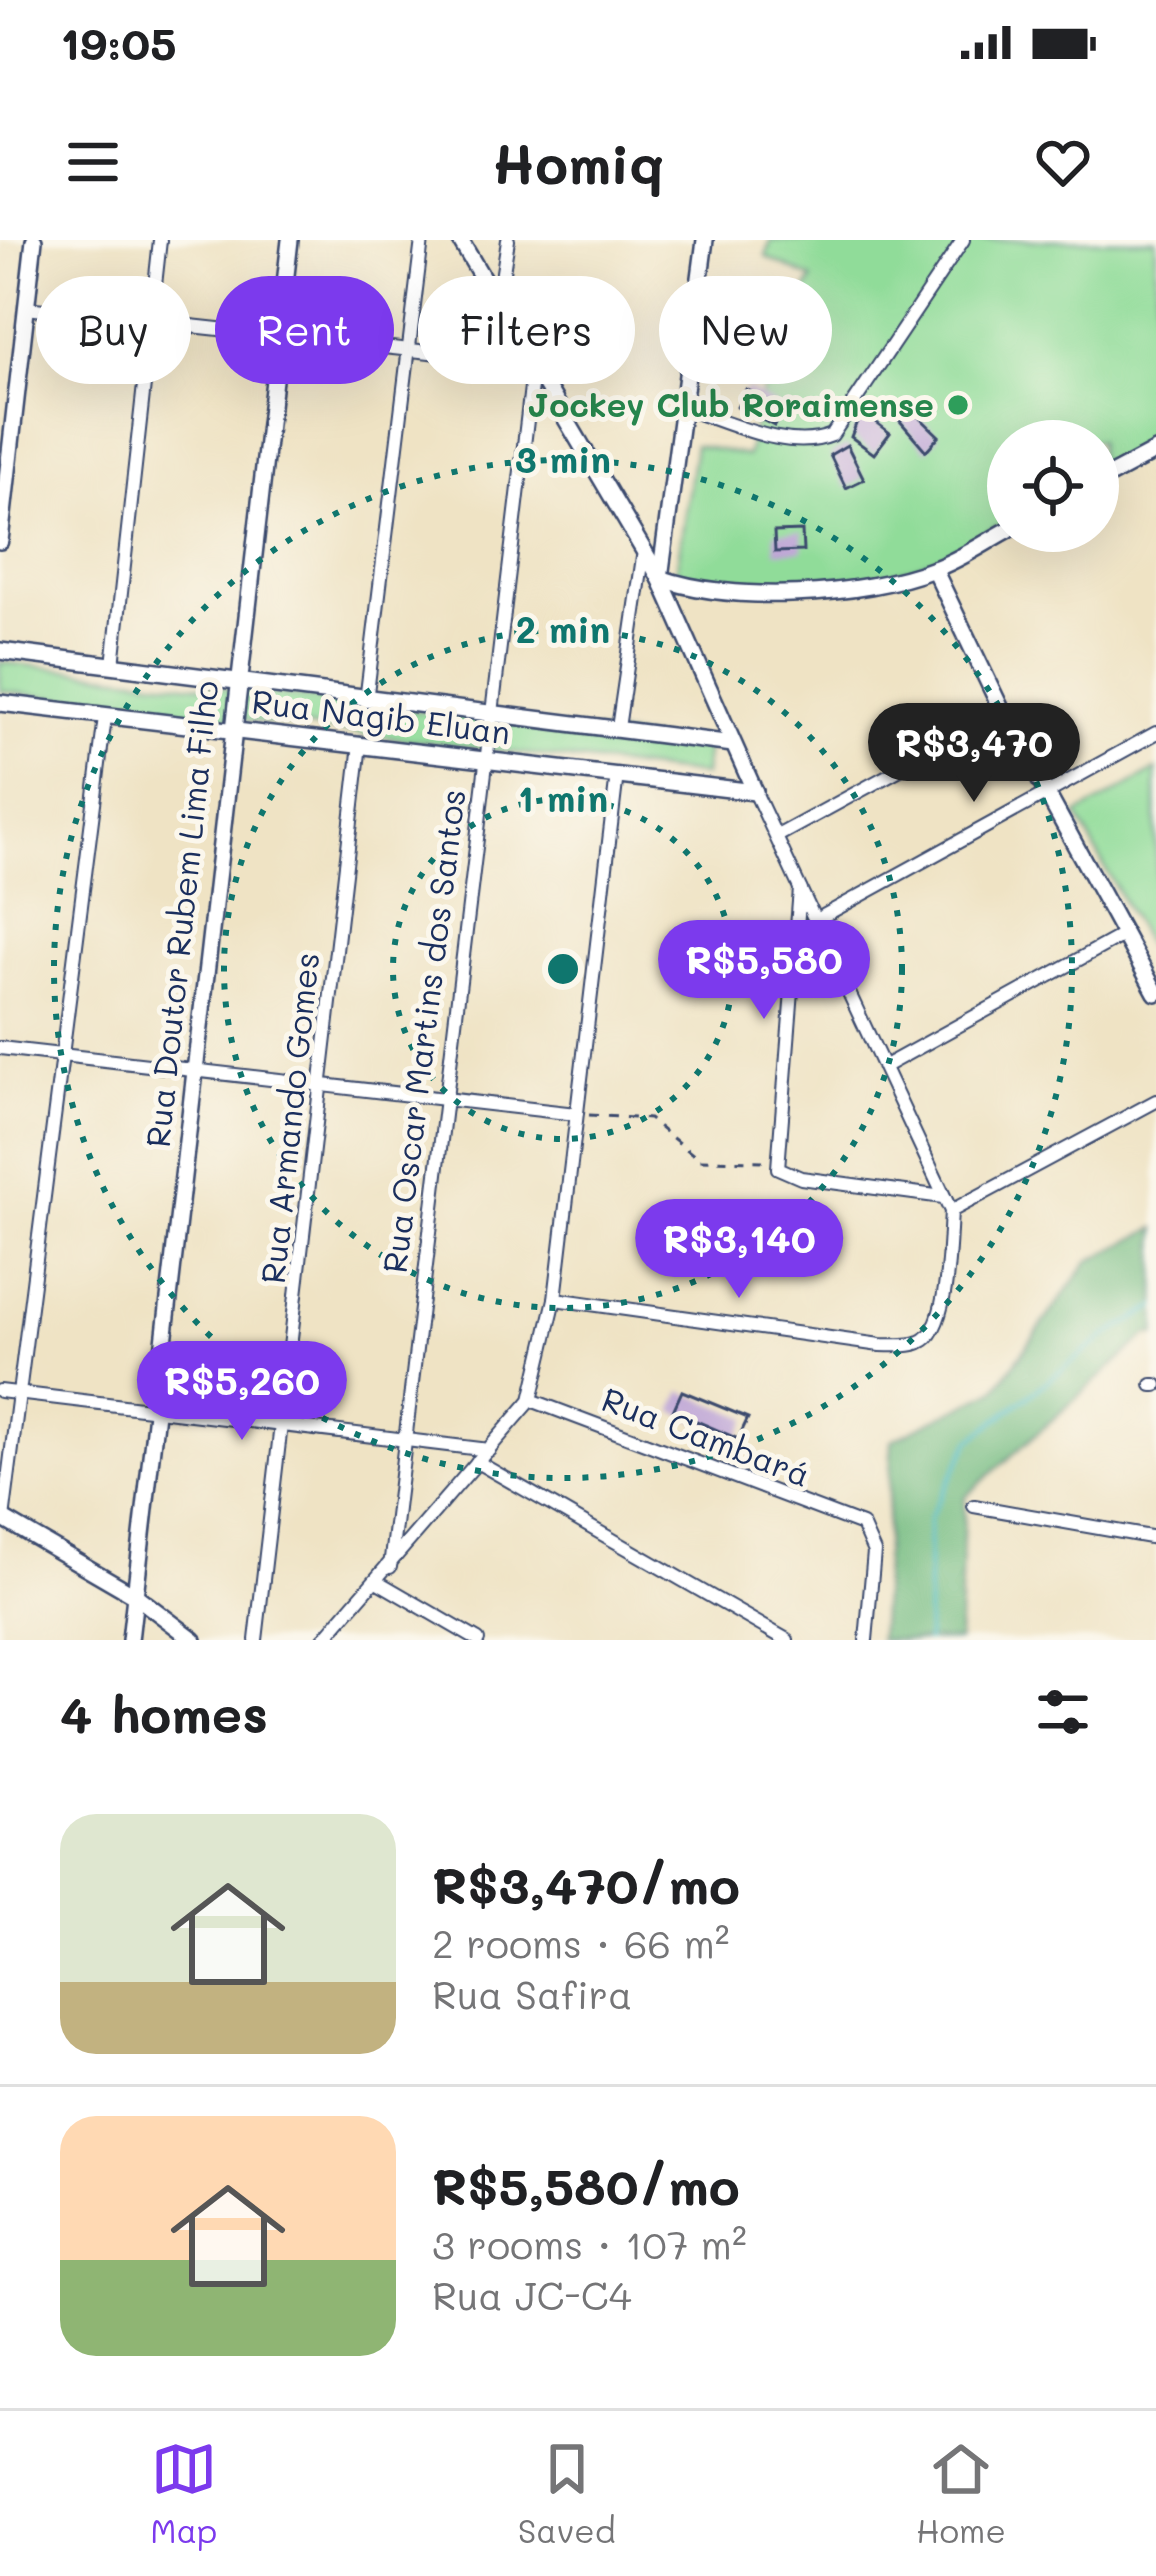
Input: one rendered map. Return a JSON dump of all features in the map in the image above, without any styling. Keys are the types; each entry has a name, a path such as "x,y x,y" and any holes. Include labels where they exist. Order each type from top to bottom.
{"street":[{"path":"0,542 34,240"},
{"path":"156,276 160,240"},
{"name":"Rua Doutor Rubem Lima Filho","path":"286,276 290,240"},
{"path":"366,700 422,240"},
{"path":"460,240 481,276"},
{"path":"502,276 508,240"},
{"path":"660,578 705,240"},
{"path":"686,409 791,440 813,442 832,435 963,240"},
{"path":"26,308 36,309"},
{"path":"394,350 418,353"},
{"path":"113,665 143,384"},
{"name":"Rua Doutor Rubem Lima Filho","path":"130,1640 273,384"},
{"name":"Rua Oscar Martins dos Santos","path":"390,1568 530,384"},
{"path":"542,384 643,557 660,578 951,1211 946,1273 933,1334 922,1342 880,1345 555,1299"},
{"path":"1119,473 1153,459"},
{"path":"638,593 646,577 702,587 841,590 934,569 987,541"},
{"path":"618,728 643,557"},
{"path":"934,569 1003,713 1156,993"},
{"name":"Rua Nagib Eluan","path":"0,651 733,744"},
{"name":"Rua Nagib Eluan","path":"0,703 755,792"},
{"path":"779,835 1003,713"},
{"path":"105,717 3,1519 136,1596 194,1640"},
{"path":"816,920 1156,733"},
{"name":"Rua Armando Gomes","path":"256,1640 361,744"},
{"path":"323,1640 531,1400 555,1299 617,774"},
{"path":"800,886 776,1161 786,1174 801,1178 944,1197"},
{"path":"885,1066 1124,934"},
{"path":"0,1048 576,1114"},
{"path":"951,1211 1156,1101"},
{"path":"0,1391 488,1450"},
{"name":"Rua Cambará","path":"531,1400 862,1525 874,1552 866,1640"},
{"path":"477,1462 787,1640"},
{"path":"974,1506 1156,1538"},
{"path":"378,1582 478,1640"}],"path":[{"path":"576,1114 650,1119 700,1160 776,1161"}],"green space":[{"name":"Jockey Club Roraimense","path":"771,240 1156,240 1156,440 1119,460 1119,420 987,420 987,531 943,555 905,569 841,582 772,584 676,574 695,445 747,456 765,384 832,384 832,276 806,276 766,257"},
{"path":"0,662 707,745 704,775 0,691"},
{"path":"1156,770 1156,963 1077,815"},
{"path":"1156,1228 1156,1335 1148,1335 965,1497 958,1640 879,1640 892,1440 995,1390 1088,1262"}],"building":[{"path":"746,389 783,409 774,426 737,407"},
{"path":"911,409 939,436 926,451 900,421"},
{"path":"861,411 890,433 874,454 851,437"},
{"path":"847,445 864,479 846,488 830,455"},
{"path":"802,531 803,551 775,552 774,532"},
{"path":"682,1391 748,1418 738,1439 673,1411"}],"waterway":[{"path":"927,1640 929,1518 971,1440 1106,1336 1156,1307"}],"place":[{"name":"Jockey Club Roraimense","path":"958,405"}]}
